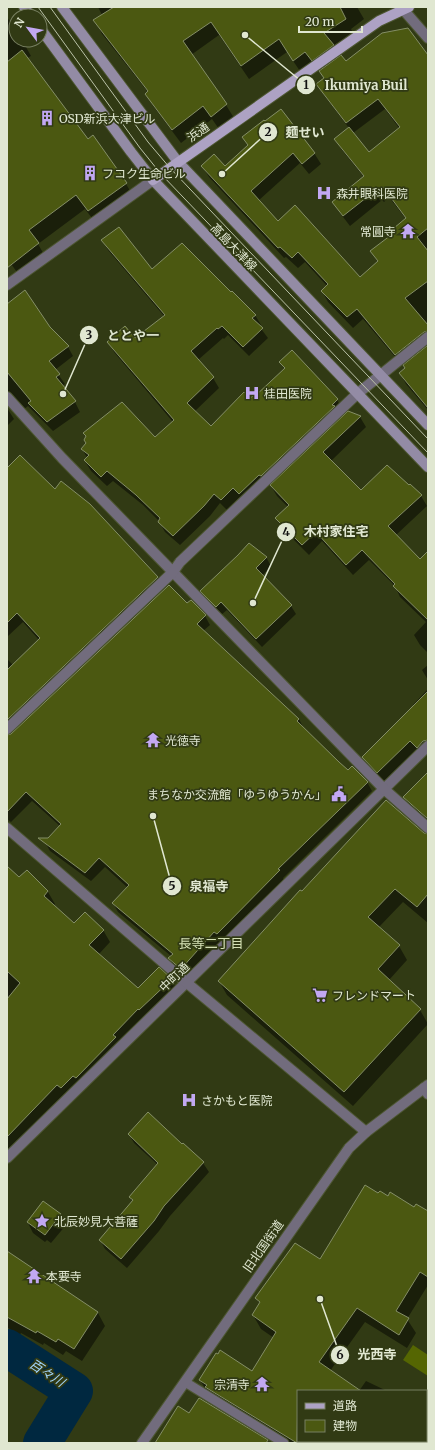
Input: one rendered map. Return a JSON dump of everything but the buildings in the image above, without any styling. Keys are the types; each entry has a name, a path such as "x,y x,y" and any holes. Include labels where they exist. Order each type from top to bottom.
{"main road":[{"name":"高島大津線","path":"62,7 178,162 428,425"},
{"name":"浜通","path":"153,180 379,21 405,8"},
{"name":"高島大津線","path":"48,39 153,180 428,467"}],"street":[{"path":"405,8 428,38"},
{"name":"浜通","path":"7,285 153,180"},
{"path":"7,729 173,572 186,556 357,394 428,337"},
{"path":"7,397 62,458 384,789 428,828"},
{"name":"中町通","path":"7,1158 428,746"},
{"path":"7,828 187,983 366,1132"},
{"name":"旧北国街道","path":"142,1443 272,1255 349,1148 366,1132 427,1089"}],"lane":[{"path":"185,1382 284,1443"}],"green space":[{"path":"413,1345 428,1355 428,1376 403,1360"}],"waterway":[{"name":"百々川","path":"7,1348 74,1391 42,1443"}],"tram line":[{"path":"38,7 140,148 161,174 428,453"},
{"path":"50,7 148,142 170,168 428,439"}],"place":[{"name":"Ikumiya Buil","path":"245,35"},
{"name":"OSD新浜大津ビル","path":"47,118"},
{"name":"フコク生命ビル","path":"90,173"},
{"name":"麺せい","path":"222,174"},
{"name":"森井眼科医院","path":"324,193"},
{"name":"常圓寺","path":"408,231"},
{"name":"桂田医院","path":"252,393"},
{"name":"ととや一","path":"63,394"},
{"name":"木村家住宅","path":"253,603"},
{"name":"光徳寺","path":"153,740"},
{"name":"まちなか交流館「ゆうゆうかん」","path":"339,794"},
{"name":"泉福寺","path":"153,816"},
{"name":"フレンドマート","path":"320,995"},
{"name":"さかもと医院","path":"189,1100"},
{"name":"北辰妙見大菩薩","path":"42,1221"},
{"name":"本要寺","path":"34,1276"},
{"name":"光西寺","path":"320,1299"},
{"name":"宗清寺","path":"262,1384"}],"district":[{"name":"長等二丁目","path":"211,943"}]}
